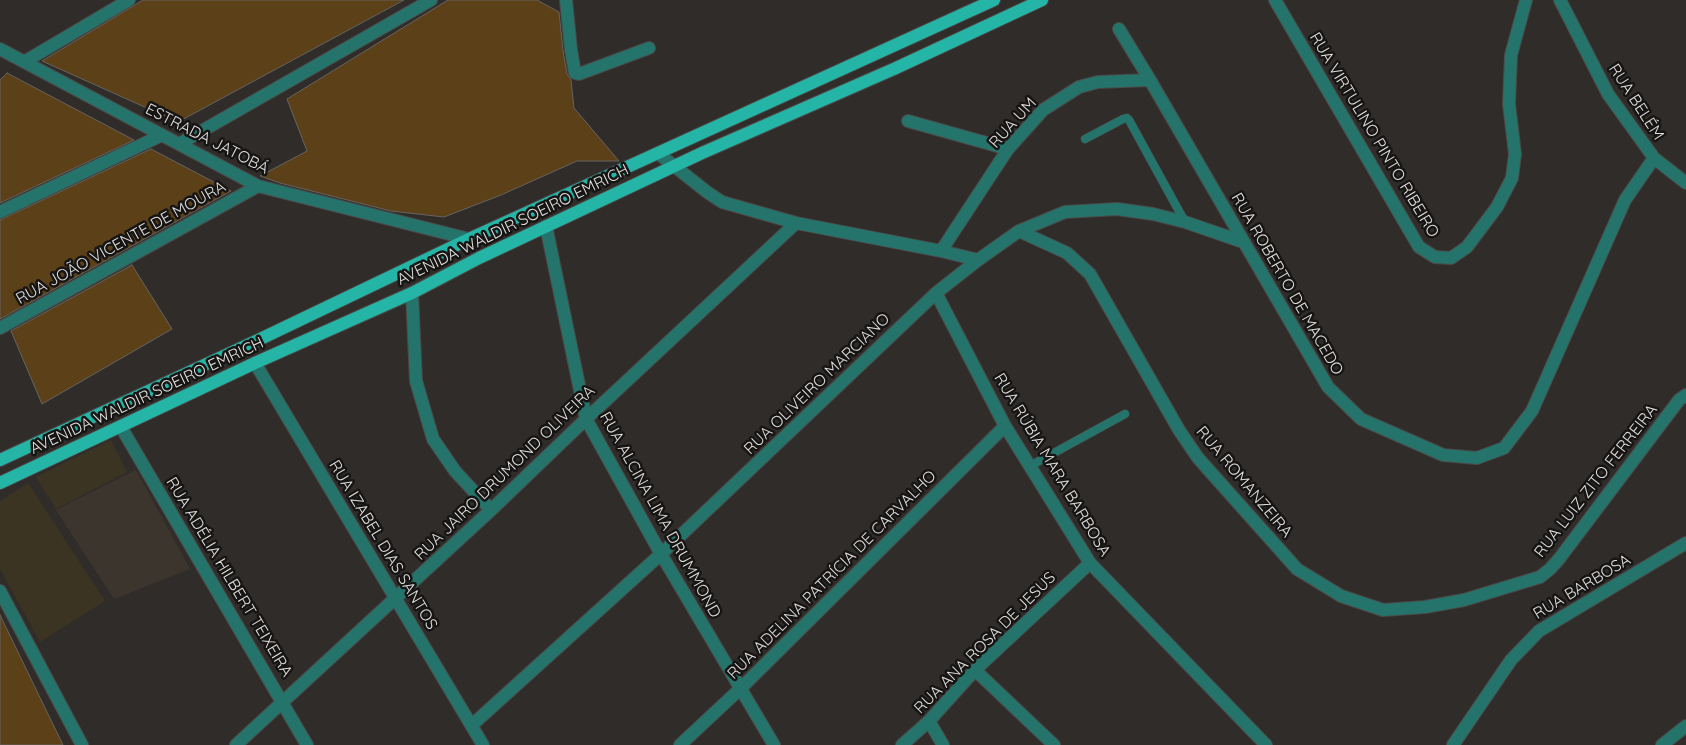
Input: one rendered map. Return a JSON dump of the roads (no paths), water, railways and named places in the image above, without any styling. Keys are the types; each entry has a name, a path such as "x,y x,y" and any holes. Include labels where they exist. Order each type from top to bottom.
{"main road":[{"name":"AVENIDA WALDIR SOEIRO EMRICH","path":"0,460 470,239 994,0"},
{"name":"AVENIDA WALDIR SOEIRO EMRICH","path":"0,483 255,363 412,293 478,258 675,165 905,64 1042,0"}],"street":[{"path":"24,62 129,0"},
{"path":"180,144 431,0"},
{"path":"566,0 575,73 579,74 650,48"},
{"name":"RUA VIRTULINO PINTO RIBEIRO","path":"1275,0 1419,247 1435,257 1451,258 1467,247 1497,207 1512,178 1514,154 1509,104 1510,55 1526,0"},
{"name":"RUA BELÉM","path":"1560,0 1608,94 1654,158 1686,183"},
{"name":"RUA ROBERTO DE MACEDO","path":"1119,29 1328,387 1361,419 1443,455 1477,458 1504,448 1532,411 1625,200 1654,158"},
{"name":"ESTRADA JATOBÁ","path":"2,53 24,62 258,186 470,239"},
{"name":"RUA UM","path":"942,251 1008,148 1043,110 1079,86 1098,82 1150,80"},
{"path":"908,121 1008,148"},
{"path":"0,212 162,135"},
{"path":"659,154 675,165 706,192 722,202 796,223 942,251 978,260"},
{"name":"RUA JOÃO VICENTE DE MOURA","path":"0,328 258,186"},
{"name":"RUA OLIVEIRO MARCIANO","path":"472,725 661,554 936,293 1019,231 1065,212 1117,209 1153,214 1185,222 1243,242"},
{"name":"RUA JAIRO DRUMOND OLIVEIRA","path":"236,745 397,598 796,223"},
{"name":"RUA ALCINA LIMA DRUMMOND","path":"546,226 586,419 661,554 774,745"},
{"name":"RUA ROMANZEIRA","path":"1019,231 1067,253 1090,274 1179,430 1198,458 1297,569 1341,596 1383,610 1425,607 1464,600 1528,581"},
{"path":"412,293 416,381 432,439 455,471 491,510"},
{"name":"RUA RÚBIA MARA BARBOSA","path":"936,293 1005,426 1090,564 1266,745"},
{"name":"RUA IZABEL DIAS SANTOS","path":"255,363 483,745"},
{"name":"RUA LUIZ ZITO FERREIRA","path":"1528,581 1540,577 1550,570 1679,400 1686,395"},
{"name":"RUA ADELINA PATRÍCIA DE CARVALHO","path":"680,745 741,688 1005,426"},
{"name":"RUA ADÉLIA HILBERT TEIXEIRA","path":"121,427 307,745"},
{"name":"RUA BARBOSA","path":"1453,745 1511,660 1539,631 1686,543"},
{"name":"RUA ANA ROSA DE JESUS","path":"902,745 929,721 975,670 1090,564"},
{"path":"0,591 82,745"},
{"path":"975,670 1054,745"},
{"path":"929,721 943,745"},
{"path":"1662,745 1686,726"}],"lane":[{"path":"1085,139 1123,119 1127,118 1130,120 1185,222"},
{"path":"1030,466 1125,414"}]}
